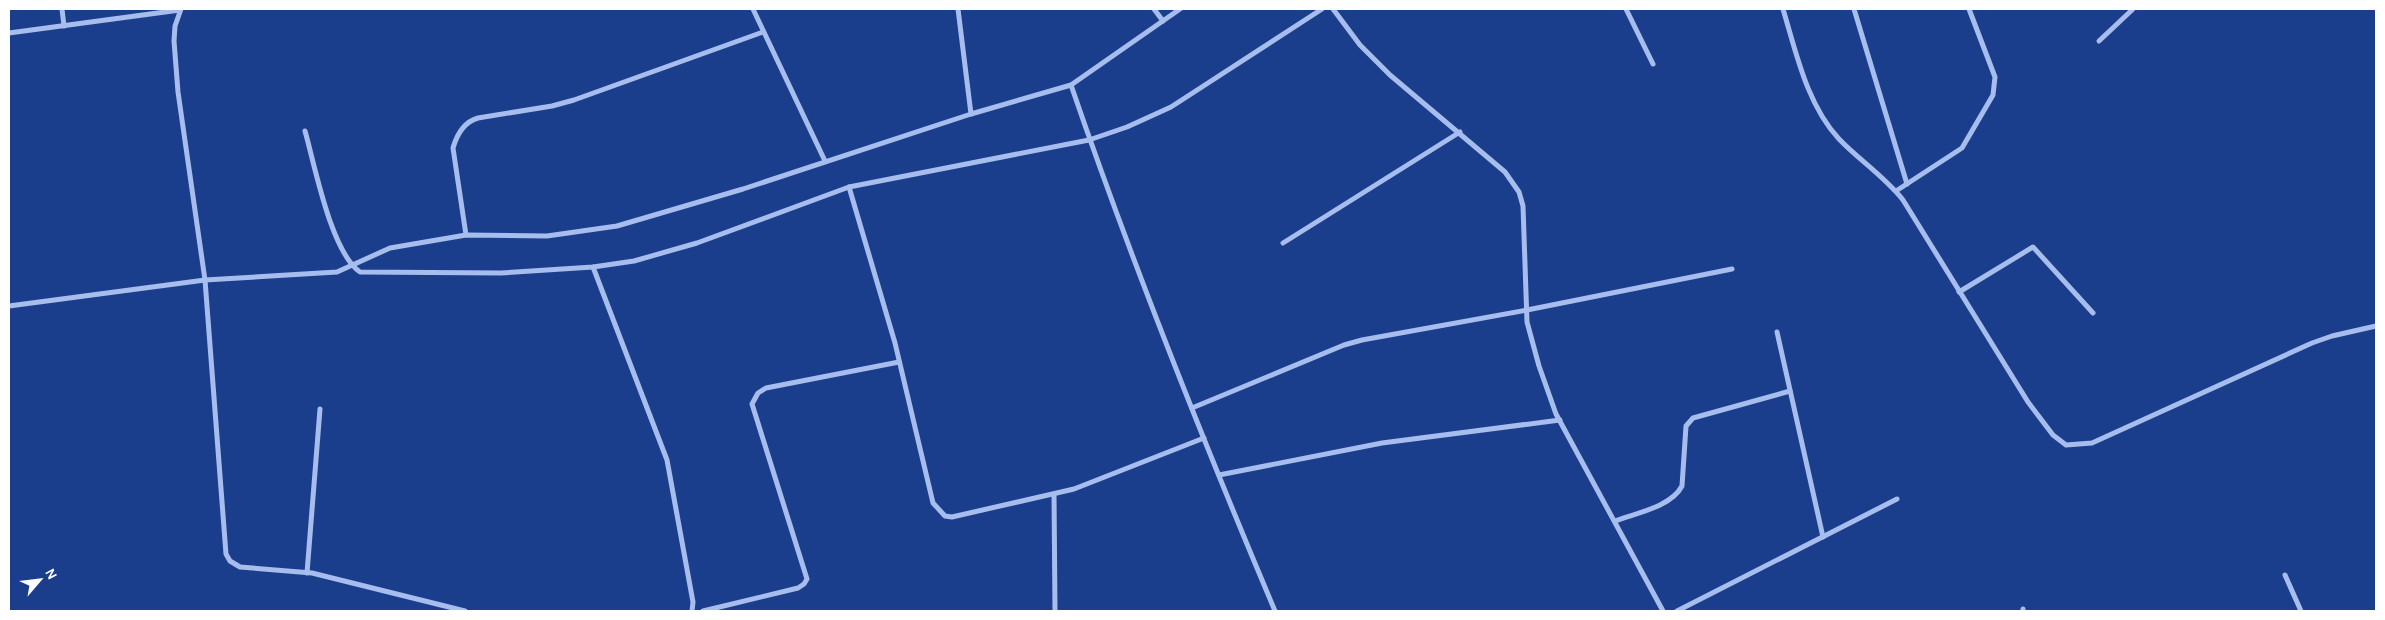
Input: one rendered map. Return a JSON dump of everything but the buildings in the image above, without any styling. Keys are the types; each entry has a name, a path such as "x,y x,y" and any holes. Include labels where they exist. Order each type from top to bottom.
{"street":[{"path":"62,9 64,26"},
{"path":"9,33 180,9 174,41 178,92 206,280 226,554 230,561 240,567 307,573 465,611"},
{"path":"753,9 825,161"},
{"path":"958,9 971,114"},
{"path":"1154,9 1163,21"},
{"path":"9,306 206,280 338,272 390,248 466,235 547,236 617,226 743,189 971,114 1071,85 1180,9"},
{"path":"305,131 338,244 351,266 360,272 501,273 594,267 634,261 697,243 849,187 1089,140 1127,127 1171,107 1322,9"},
{"path":"1334,9 1360,45 1390,75 1460,132 1505,172 1519,192 1523,206 1528,322 1539,366 1560,420 1662,611"},
{"path":"1626,9 1653,64"},
{"path":"1783,9 1801,69 1816,105 1838,138 1896,191 2028,402 2053,435 2066,445 2092,443 2312,343 2332,336 2376,326"},
{"path":"1854,9 1907,184"},
{"path":"1896,191 1962,148 1993,95 1995,77 1969,9"},
{"path":"2099,41 2133,9"},
{"path":"466,235 453,148 458,135 467,122 478,118 552,106 574,100 763,32"},
{"path":"1071,85 1089,140 1161,332 1275,611"},
{"path":"1284,243 1460,132"},
{"path":"849,187 899,362 933,503 945,516 952,517 1074,489 1204,438"},
{"path":"1959,292 2033,247 2093,313"},
{"path":"594,267 667,460 693,602 692,611"},
{"path":"1192,408 1353,343 1732,269"},
{"path":"1777,332 1824,536"},
{"path":"703,611 798,588 807,579 752,404 754,398 766,388 899,362"},
{"path":"1615,521 1669,500 1679,492 1682,486 1686,426 1693,418 1790,392"},
{"path":"307,573 320,409"},
{"path":"1219,474 1382,443 1560,420"},
{"path":"1054,494 1054,611"},
{"path":"1678,611 1897,499"},
{"path":"2285,575 2302,611"}]}
